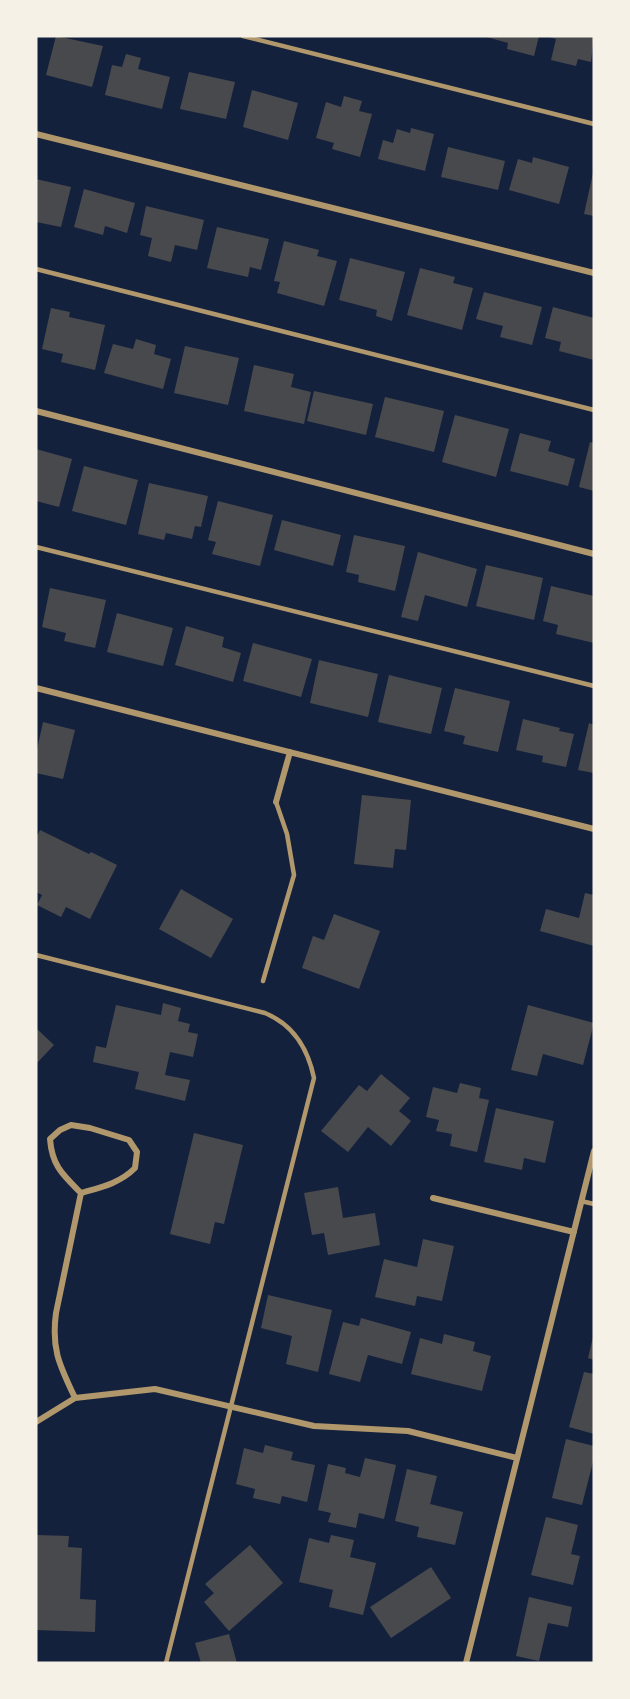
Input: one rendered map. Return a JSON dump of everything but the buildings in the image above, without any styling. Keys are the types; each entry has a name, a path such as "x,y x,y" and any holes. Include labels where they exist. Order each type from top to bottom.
{"street":[{"path":"36,134 594,273"},
{"path":"36,411 594,554"},
{"path":"36,688 594,829"},
{"path":"276,802 290,752"},
{"path":"71,1125 90,1128 129,1140 137,1152 135,1168 125,1178 110,1185 81,1193 60,1173 51,1155 50,1139 60,1130 71,1125"},
{"path":"466,1663 594,1151"},
{"path":"75,1398 57,1359 54,1333 81,1193"},
{"path":"433,1198 574,1232"},
{"path":"36,1422 75,1398 155,1389 314,1426 408,1431 517,1458"}],"lane":[{"path":"243,36 594,124"},
{"path":"36,269 594,410"},
{"path":"36,547 594,686"},
{"path":"263,981 294,875 287,834 276,802"},
{"path":"36,955 265,1013 279,1019 292,1031 311,1061 314,1078 166,1663"},
{"path":"581,1201 594,1204"}]}
